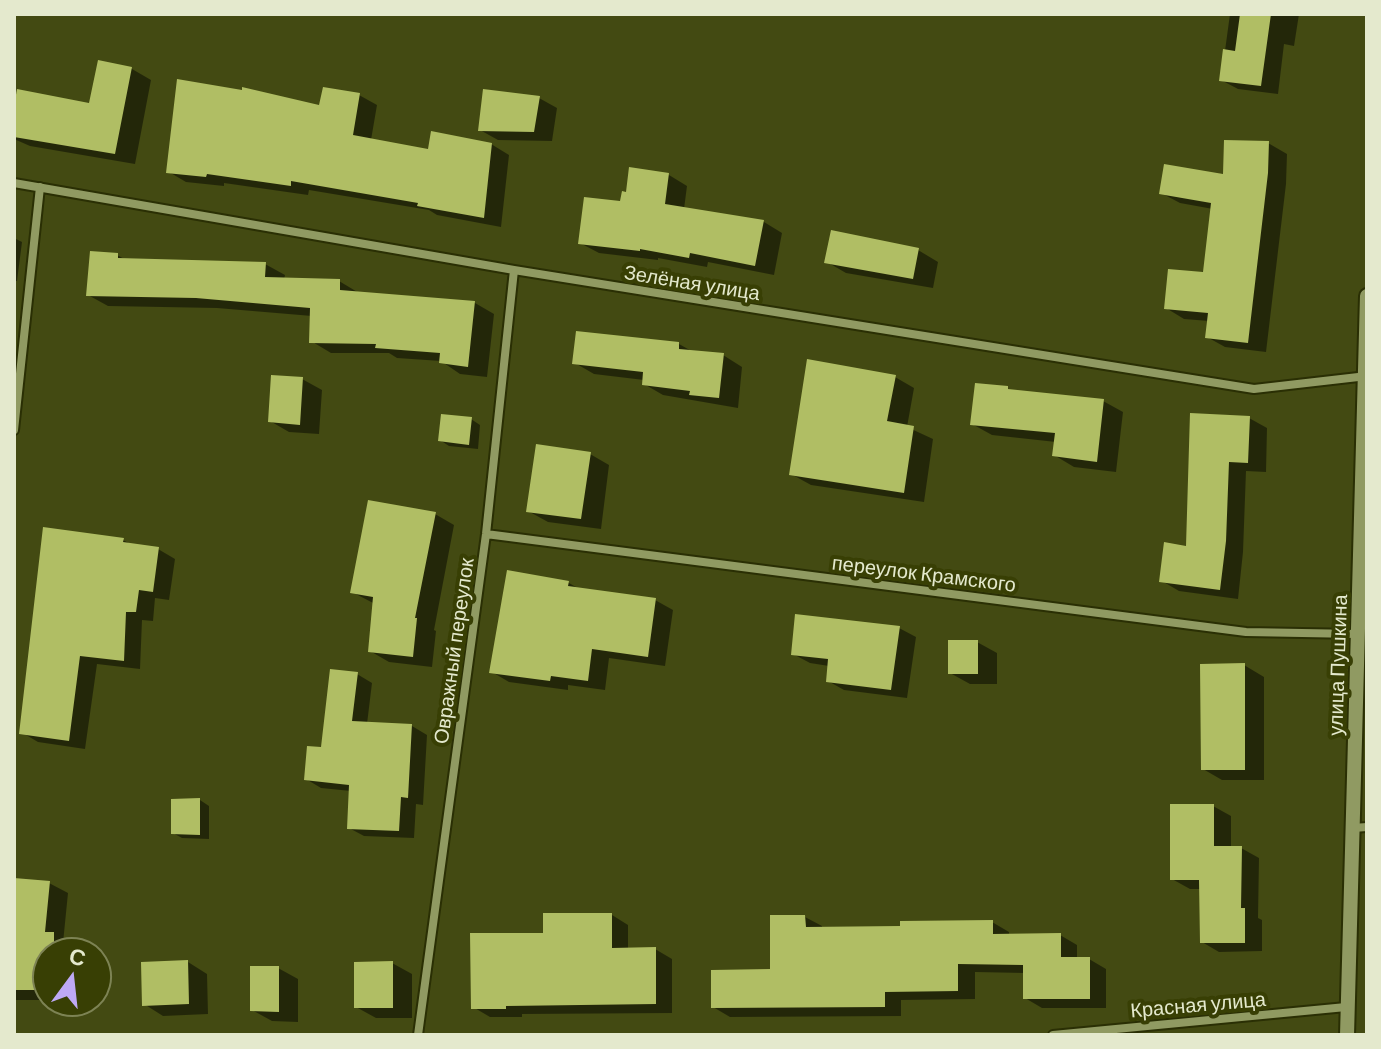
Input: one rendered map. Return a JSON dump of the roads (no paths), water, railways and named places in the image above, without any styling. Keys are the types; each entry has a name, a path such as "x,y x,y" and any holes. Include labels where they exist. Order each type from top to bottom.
{"street":[{"name":"Зелёная улица","path":"14,183 514,270 1254,389 1366,376"},
{"path":"14,430 40,187"},
{"name":"Овражный переулок","path":"418,1035 486,534 514,270"},
{"name":"улица Пушкина","path":"1347,1035 1346,1007 1360,828 1359,634 1367,296"},
{"name":"переулок Крамского","path":"486,534 1246,632 1359,634"},
{"name":"Красная улица","path":"1053,1035 1346,1007"}]}
